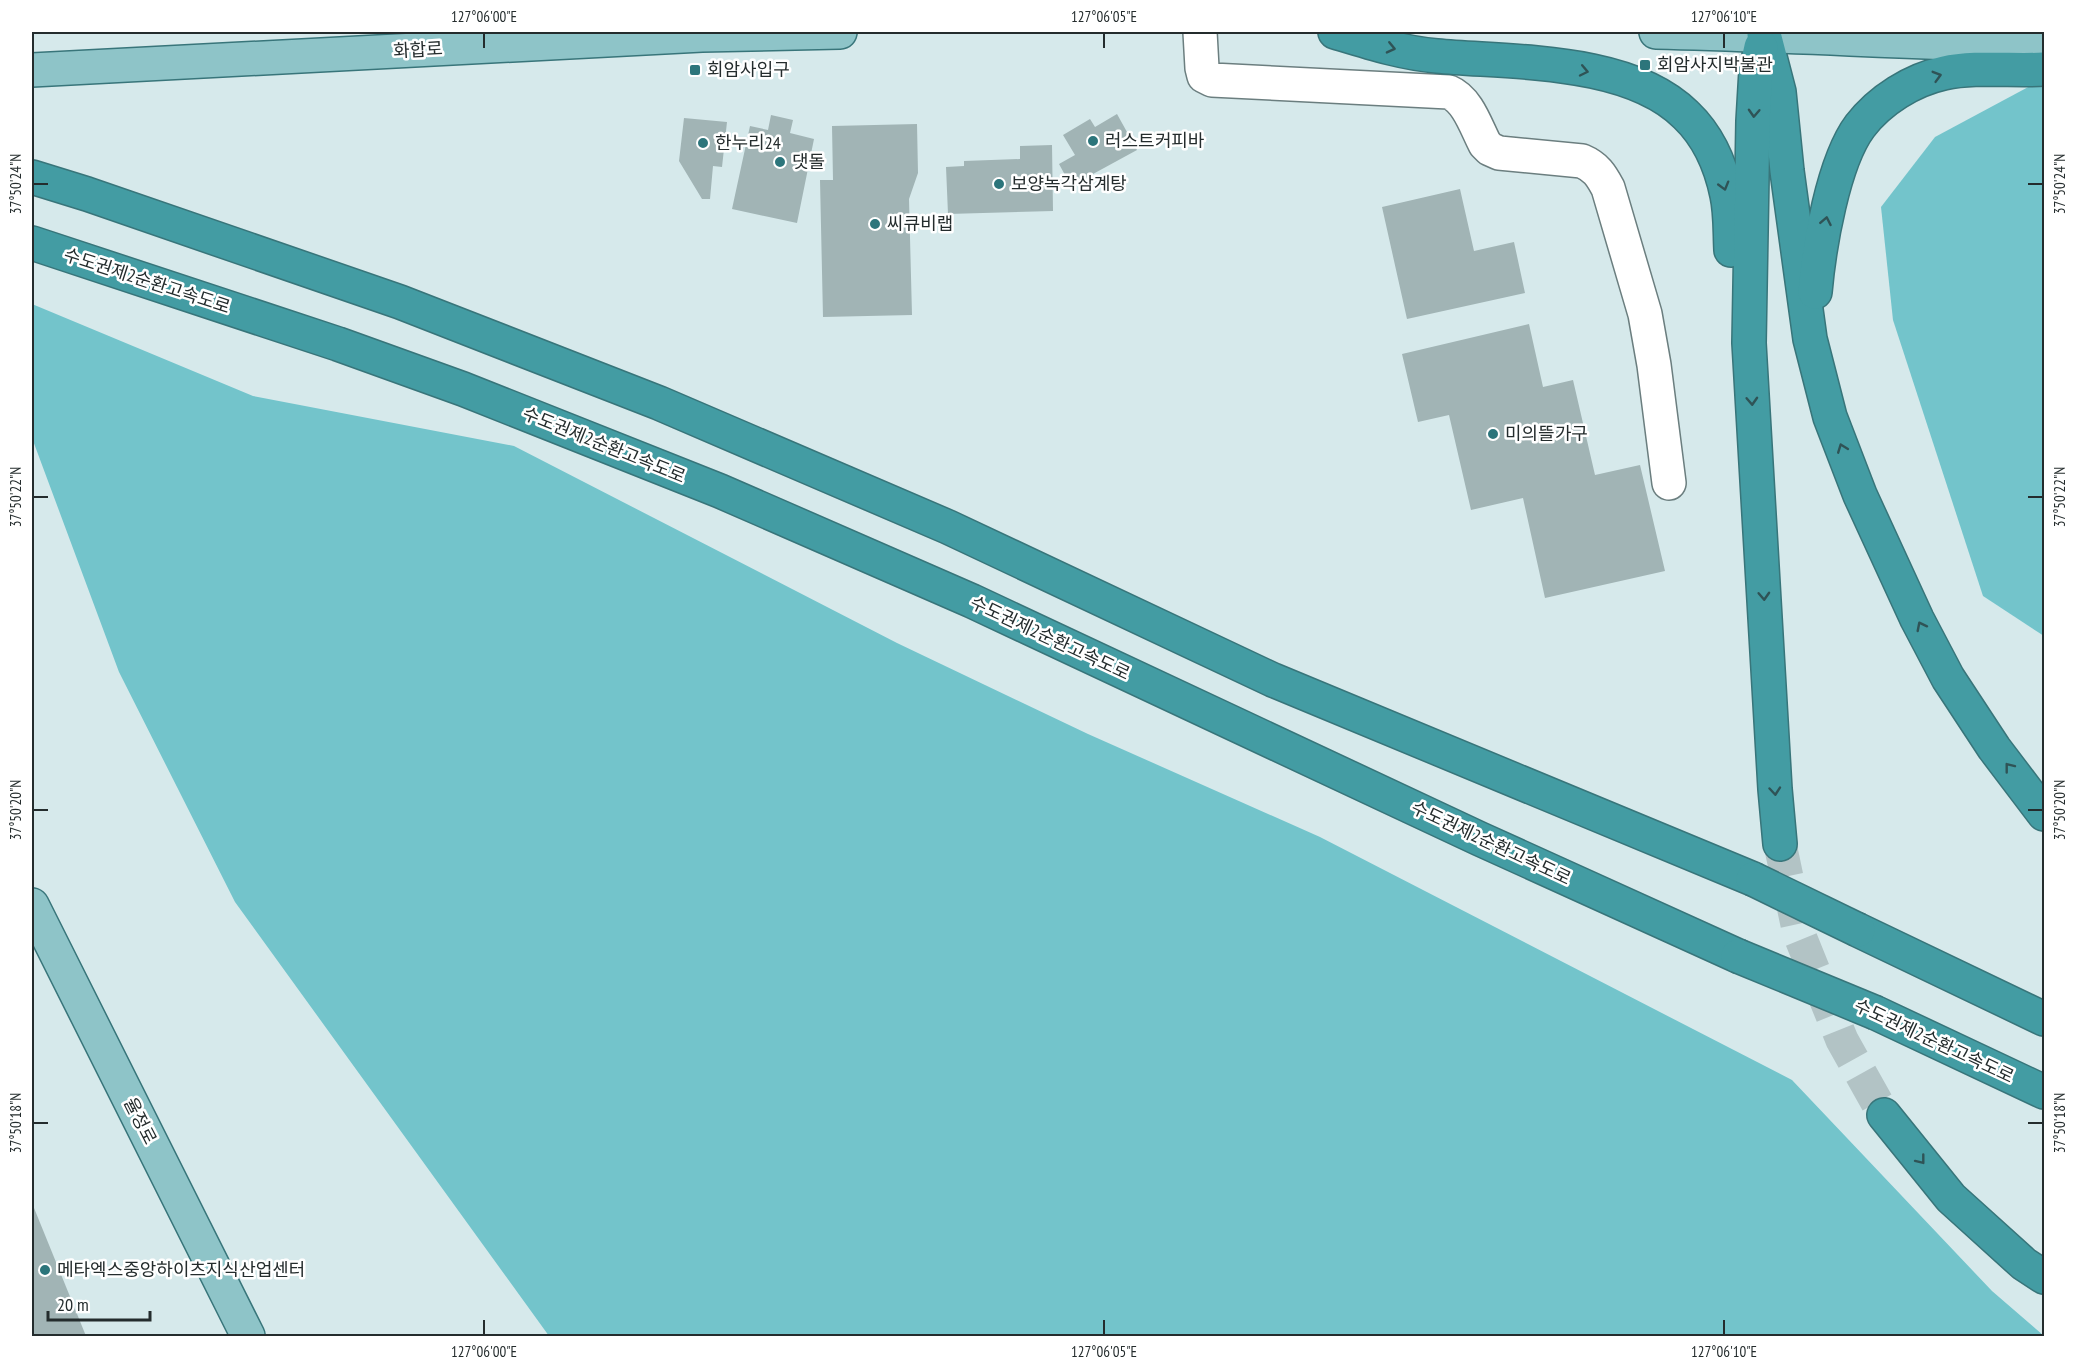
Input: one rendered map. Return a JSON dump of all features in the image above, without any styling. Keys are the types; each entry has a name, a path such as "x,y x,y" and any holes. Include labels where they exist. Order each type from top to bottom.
{"highway":[{"path":"1335,32 1392,49 1435,56 1541,63 1582,70 1619,79 1650,90 1669,101 1686,114 1702,133 1724,183 1730,212 1734,286 1749,343"},
{"path":"1764,33 1756,70 1753,121 1749,343 1780,844"},
{"path":"1764,33 1779,92 1787,171 1810,339 1835,428 1860,495 1917,619 1948,678 1994,748 2044,814"},
{"path":"1810,339 1816,278 1830,203 1845,154 1860,126 1900,90 1944,73 1967,70 2044,69"},
{"path":"32,177 400,302 659,403 948,527 1274,680 1753,879 2044,1019"},
{"name":"수도권제2순환고속도로","path":"32,243 338,344 463,389 720,491 972,601 1469,834 1738,956 1876,1013 2044,1092"},
{"path":"1884,1114 1951,1198 2024,1264 2044,1277"}],"main road":[{"name":"화합로","path":"32,70 702,33 840,32"},
{"path":"1656,32 1764,33 1900,42 2044,46"},
{"name":"율정로","path":"32,905 248,1336"}],"lane":[{"path":"1200,32 1202,68 1204,76 1212,80 1449,92 1457,95 1463,102 1485,144 1490,149 1500,153 1582,161 1593,166 1608,188 1645,314 1669,483"}],"shaded area":[{"path":"2032,85 2044,87 2044,636 1983,596 1893,320 1881,207 1935,137"},
{"path":"32,304 253,396 514,446 897,643 1088,734 1320,837 1792,1080 1992,1291 2044,1336 549,1336 235,902 119,672 32,438"}],"building":[{"path":"1117,114 1137,150 1071,186 1059,164 1075,155 1063,135 1090,119 1095,127"},
{"path":"771,115 793,120 790,133 814,139 797,223 732,209 750,126 768,130"},
{"path":"684,118 727,122 722,167 713,166 710,199 702,199 679,161"},
{"path":"917,124 918,173 909,199 912,315 823,317 820,180 833,180 832,126"},
{"path":"1052,145 1053,211 948,214 946,167 964,166 964,161 1020,159 1020,146"},
{"path":"1460,189 1474,251 1514,242 1525,293 1407,319 1382,207"},
{"path":"1529,324 1543,387 1573,380 1595,475 1640,465 1665,571 1545,598 1523,498 1471,510 1449,415 1418,422 1402,354"},
{"name":"메타엑스중앙하이츠지식산업센터","path":"32,1203 86,1336 32,1336"}],"tunnel":[{"path":"1780,844 1799,934 1842,1040 1884,1115"}],"place":[{"name":"회암사지박불관","path":"1645,65"},
{"name":"회암사입구","path":"695,70"},
{"name":"러스트커피바","path":"1093,141"},
{"name":"한누리24","path":"703,143"},
{"name":"댓돌","path":"780,162"},
{"name":"보양녹각삼계탕","path":"999,184"},
{"name":"씨큐비랩","path":"875,224"},
{"name":"미의뜰가구","path":"1493,434"},
{"name":"메타엑스중앙하이츠지식산업센터","path":"45,1270"}]}
